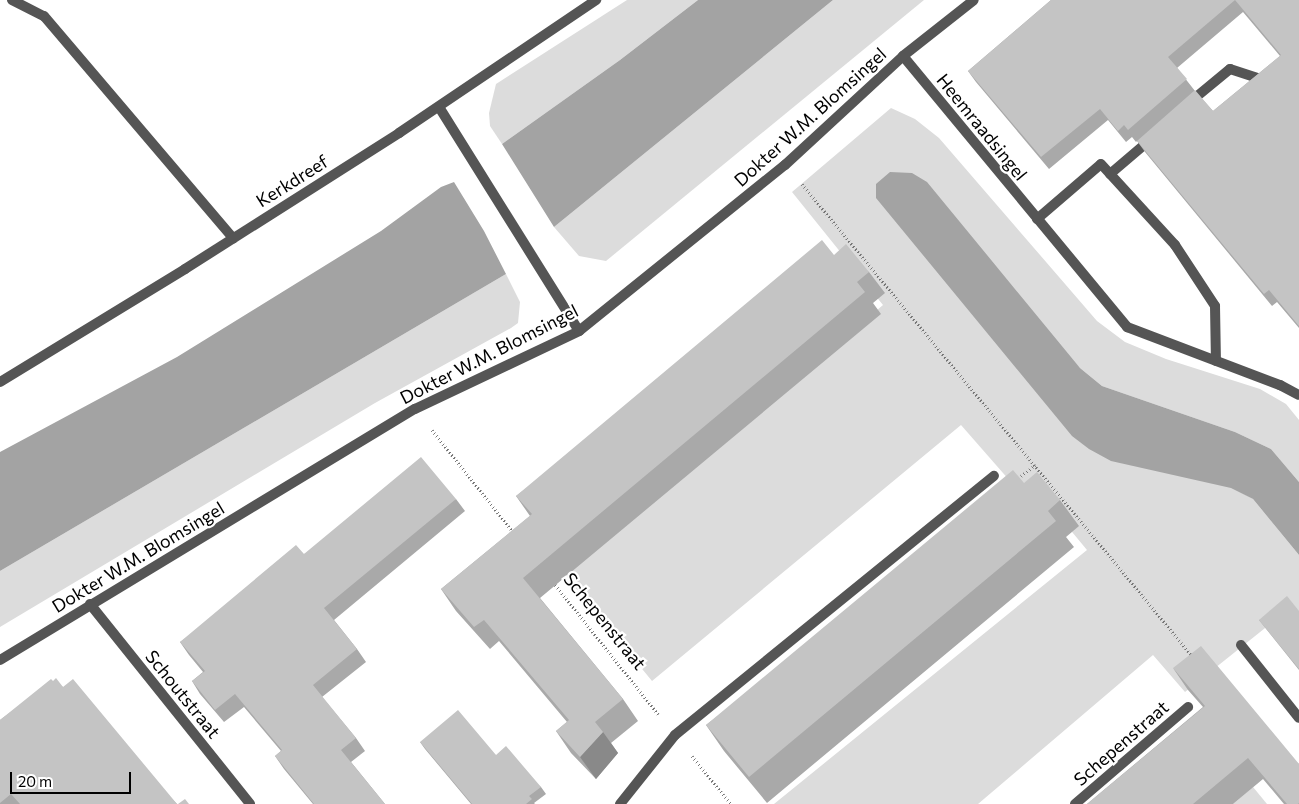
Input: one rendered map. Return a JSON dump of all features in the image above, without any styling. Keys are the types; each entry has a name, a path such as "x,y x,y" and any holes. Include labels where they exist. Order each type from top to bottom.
{"street":[{"path":"12,0 44,16 233,238"},
{"name":"Kerkdreef","path":"0,382 233,238 439,107 596,0"},
{"name":"Dokter W.M. Blomsingel","path":"0,660 415,409 579,331 785,165 903,56 974,0"},
{"name":"Heemraadsingel","path":"903,56 1127,327 1280,385 1299,395"},
{"path":"1183,108 1230,69 1261,79"},
{"path":"439,107 579,331"},
{"path":"1110,174 1123,161 1158,134"},
{"path":"1037,219 1101,164 1175,245 1215,306 1216,361"},
{"path":"620,804 675,735 994,476"},
{"name":"Schoutstraat","path":"90,604 250,804"},
{"path":"1241,645 1299,718"},
{"name":"Schepenstraat","path":"1075,804 1188,707"}],"path":[{"path":"785,165 1198,662"},
{"path":"415,409 514,533"},
{"name":"Schepenstraat","path":"551,580 731,804"}],"shaded area":[{"path":"627,0 698,0 620,60 502,144 490,126 489,113 496,84"},
{"path":"698,0 833,0 554,227 502,144 620,60"},
{"path":"833,0 924,0 606,261 579,256 554,227"},
{"path":"891,108 915,119 939,138 1097,321 1125,342 1166,359 1260,389 1286,404 1299,420 1299,482 1271,449 1235,432 1102,386 1080,368 890,172 1184,476 1231,487 1253,499 1299,555 1299,621 1289,609 1185,692 1153,655 978,804 774,804 1087,550 1029,480 1017,489 961,425 652,681 565,575 883,305 792,192"},
{"path":"890,172 912,173 927,182 1080,368 1102,386 1235,432 1271,449 1299,482 1299,555 1253,499 1231,488 1111,461 1089,449 1072,436 876,198 876,184"},
{"path":"454,182 484,231 506,274 0,571 0,452 177,357 381,231 441,187"},
{"path":"506,274 520,302 518,323 511,328 375,403 0,627 0,571"},
{"path":"1253,787 1267,804 1233,804"}],"building":[{"path":"1051,0 1235,0 1168,57 1187,79 1128,130 1124,125 1118,131 1100,109 1041,157 968,71"},
{"path":"1235,0 1299,0 1299,326 1269,290 1264,294 1137,141 1195,90 1213,111 1281,55"},
{"path":"822,240 834,255 846,244 869,272 857,282 865,292 523,578 623,699 595,722 603,732 580,757 556,731 569,720 484,620 474,627 441,589 532,514 516,496"},
{"path":"421,457 456,499 324,608 357,649 313,685 356,738 341,750 385,804 314,804 275,756 282,750 235,694 215,710 192,681 205,671 180,642 296,545 304,554"},
{"path":"1013,470 1024,483 1037,472 1060,500 1048,511 1056,521 749,777 706,725"},
{"path":"1287,596 1299,611 1299,669 1259,620"},
{"path":"1201,646 1299,764 1299,803 1287,804 1248,758 1193,804 1087,804 1205,706 1173,668"},
{"path":"56,678 63,687 73,679 177,804 20,804 11,794 0,803 0,720 51,679 53,681"},
{"path":"458,710 496,755 506,746 541,787 529,796 532,799 526,804 472,804 420,742"},
{"path":"185,799 189,804 178,804"}]}
